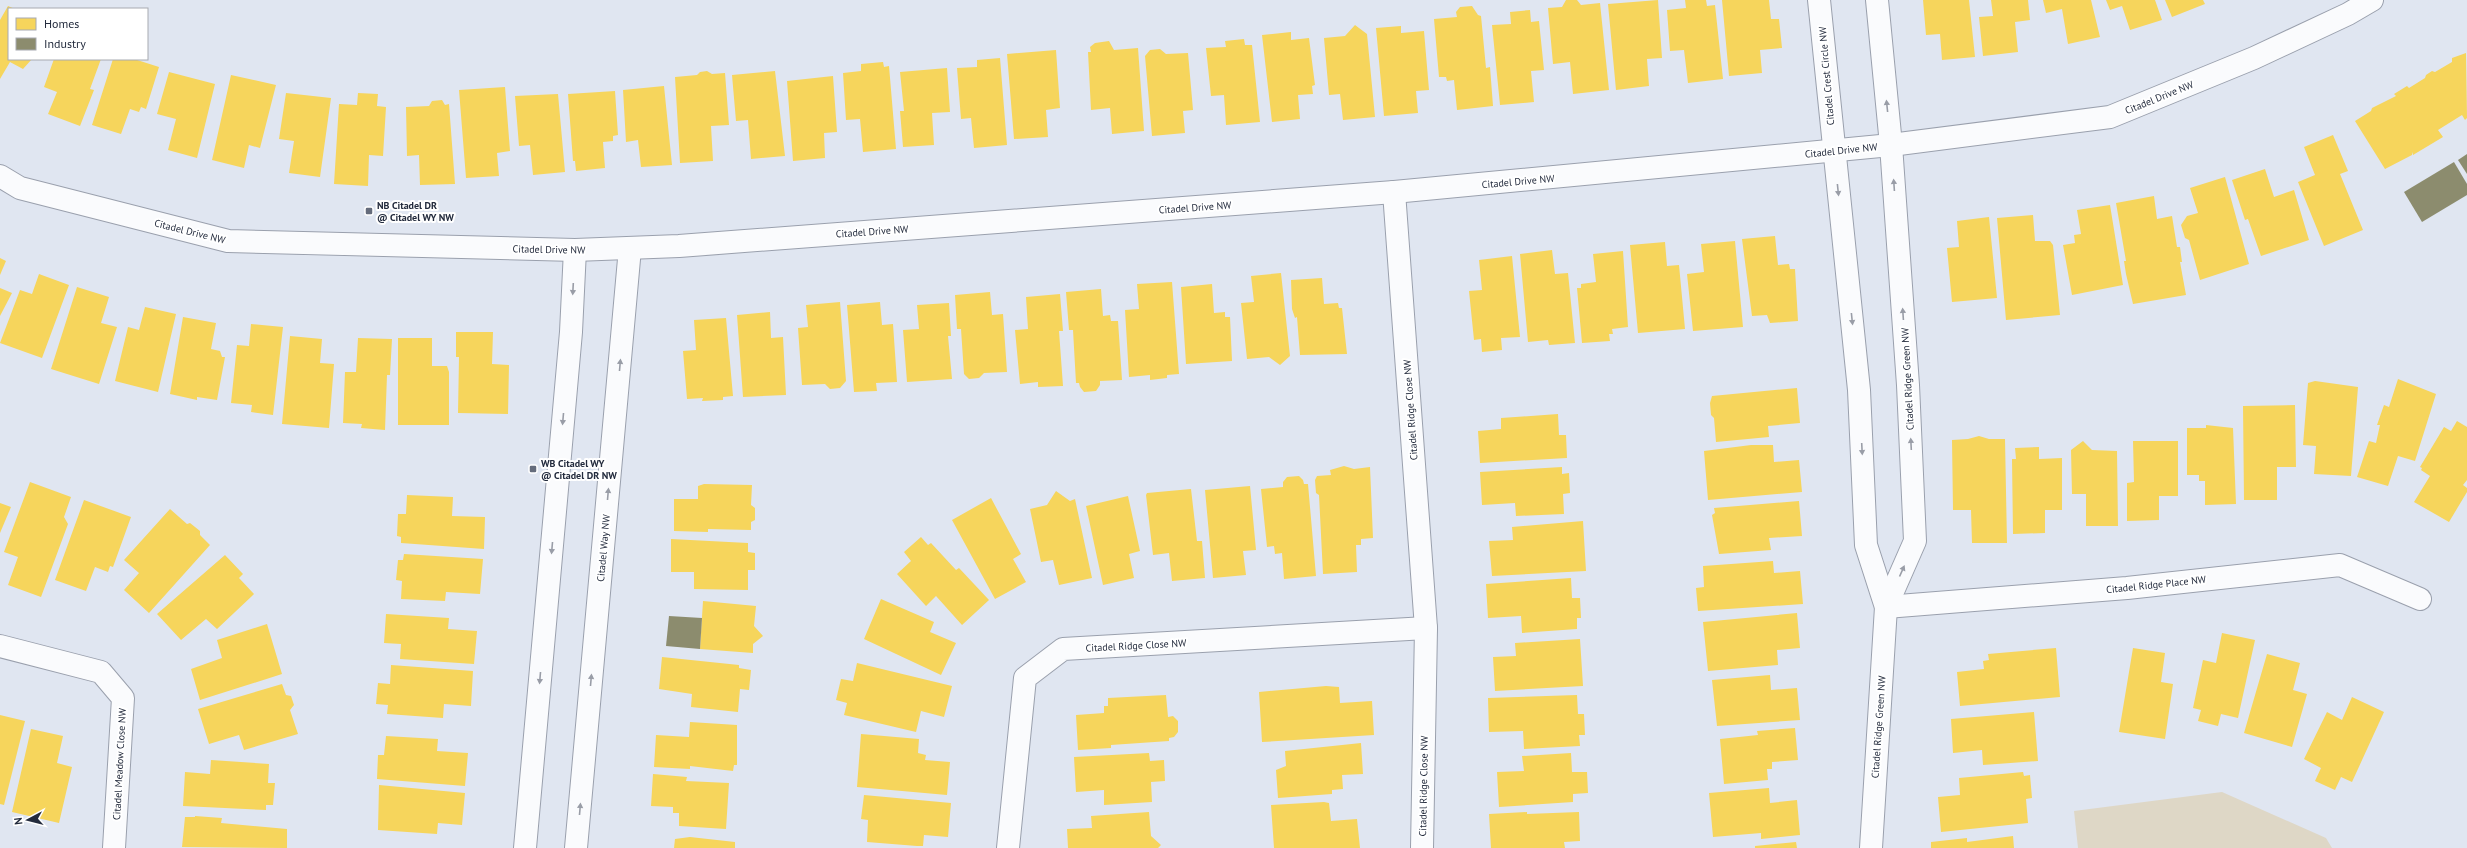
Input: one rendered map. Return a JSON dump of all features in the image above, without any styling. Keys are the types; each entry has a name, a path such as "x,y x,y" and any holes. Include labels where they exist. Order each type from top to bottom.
{"street":[{"name":"Citadel Crest Circle NW","path":"1819,0 1834,151"},
{"path":"1877,0 1891,145"},
{"name":"Citadel Drive NW","path":"0,176 20,188 228,241 575,250 630,248 1394,192 1834,151 2110,117 2254,58 2348,14 2372,0"},
{"name":"Citadel Ridge Green NW","path":"1871,848 1886,607 1915,541 1908,385 1891,145"},
{"name":"Citadel Ridge Green NW","path":"1834,151 1859,390 1866,545 1886,607"},
{"name":"Citadel Ridge Close NW","path":"1394,192 1426,628 1422,848"},
{"name":"Citadel Way NW","path":"576,848 630,248"},
{"path":"525,848 570,332 575,250"},
{"name":"Citadel Ridge Place NW","path":"1886,607 2127,588 2340,565 2420,599"},
{"name":"Citadel Ridge Close NW","path":"1008,848 1026,678 1063,649 1426,628"},
{"name":"Citadel Meadow Close NW","path":"0,646 101,672 123,698 114,848"}],"shaded area":[{"path":"2222,792 2326,838 2332,848 2078,848 2074,811"}],"building: Homes":[{"path":"1566,0 1577,0 1581,5 1600,3 1609,90 1573,94 1570,62 1553,64 1548,8 1562,7"},
{"path":"1658,0 1662,58 1647,59 1649,86 1616,90 1608,4"},
{"path":"1685,0 1706,0 1707,6 1715,5 1723,79 1688,83 1684,50 1670,51 1667,10 1686,8"},
{"path":"1722,0 1769,0 1771,19 1779,19 1782,48 1760,50 1762,73 1729,76"},
{"path":"1923,0 1969,0 1975,57 1942,60 1940,34 1926,35"},
{"path":"1991,0 2028,0 2030,20 2015,22 2018,52 1983,56 1979,17 1993,16"},
{"path":"2043,0 2091,0 2100,37 2068,44 2062,9 2046,13"},
{"path":"2106,0 2155,0 2162,20 2130,30 2122,6 2110,10"},
{"path":"2165,0 2203,0 2205,4 2172,17"},
{"path":"8,6 13,8 8,8 8,60 31,60 23,69 10,62 0,79 0,20"},
{"path":"1472,6 1478,15 1481,16 1486,68 1490,67 1493,106 1457,110 1454,80 1447,81 1446,77 1439,77 1434,19 1457,17 1456,12 1460,7"},
{"path":"1530,10 1531,22 1539,21 1544,70 1531,71 1534,102 1500,105 1492,25 1511,24 1510,12"},
{"path":"1355,25 1367,34 1375,117 1343,120 1340,94 1329,95 1324,38 1345,36"},
{"path":"1401,26 1401,33 1424,31 1429,90 1416,91 1418,113 1384,116 1376,28"},
{"path":"1291,32 1291,40 1309,38 1315,85 1312,86 1313,94 1298,95 1300,119 1272,122 1262,35"},
{"path":"1244,39 1245,45 1252,45 1260,122 1226,125 1224,95 1211,96 1206,48 1226,47 1225,41"},
{"path":"1109,41 1114,50 1138,48 1144,131 1112,134 1110,108 1091,110 1088,52 1091,52 1090,47 1095,43"},
{"path":"1160,49 1166,54 1188,53 1193,110 1183,111 1185,133 1152,136 1145,56 1150,50"},
{"path":"1056,50 1060,108 1046,110 1048,137 1014,139 1007,54"},
{"path":"2466,53 2467,118 2465,120 2462,115 2438,130 2443,137 2413,155 2412,152 2412,155 2385,169 2355,121 2371,111 2372,108 2396,96 2394,94 2407,86 2409,88 2425,78 2426,75 2432,71 2435,72 2452,62 2452,58"},
{"path":"1000,58 1007,145 974,148 971,118 961,119 957,68 977,67 977,60"},
{"path":"54,60 101,60 90,89 94,90 80,126 48,114 57,92 44,87"},
{"path":"113,60 137,60 159,67 146,109 141,107 139,112 130,109 121,134 92,125"},
{"path":"883,62 884,67 889,66 896,149 863,152 860,119 846,120 843,73 861,71 861,64"},
{"path":"947,68 950,112 932,113 934,145 903,147 900,111 904,111 900,72"},
{"path":"707,71 712,74 725,73 729,125 711,126 713,161 680,163 675,77 697,75 700,72"},
{"path":"775,71 785,156 751,159 748,120 736,121 732,75"},
{"path":"169,72 215,84 197,158 168,150 176,119 157,114"},
{"path":"231,75 276,85 260,148 249,145 244,168 212,160"},
{"path":"833,76 837,132 824,133 825,158 793,161 787,81"},
{"path":"664,86 672,165 641,167 638,140 626,142 623,90"},
{"path":"505,87 510,151 497,153 499,176 466,178 459,90"},
{"path":"615,91 618,135 613,136 613,141 603,142 605,168 576,171 575,161 573,161 568,94"},
{"path":"286,93 331,98 320,177 289,173 294,141 279,139"},
{"path":"358,93 378,94 377,106 386,107 383,156 369,155 368,186 334,184 339,104 357,105"},
{"path":"558,94 565,172 533,175 530,145 519,146 515,96"},
{"path":"442,100 445,105 449,104 455,184 420,185 419,155 407,156 406,107 429,106 432,101"},
{"path":"2333,135 2348,171 2340,174 2363,230 2324,246 2298,182 2315,175 2304,147"},
{"path":"2265,169 2274,197 2294,190 2309,240 2261,256 2248,219 2245,220 2232,180"},
{"path":"2225,177 2249,264 2200,280 2189,240 2185,238 2181,225 2187,216 2198,213 2190,188"},
{"path":"2154,196 2157,219 2172,216 2177,247 2180,247 2182,262 2180,262 2186,295 2133,304 2126,274 2124,261 2126,261 2116,203"},
{"path":"2110,205 2123,285 2072,295 2063,245 2075,243 2074,235 2081,234 2077,210"},
{"path":"2033,215 2035,241 2050,241 2053,245 2060,315 2006,320 1997,218"},
{"path":"1989,217 1997,298 1952,302 1947,248 1959,247 1957,221"},
{"path":"1775,236 1778,265 1789,264 1790,269 1795,269 1798,321 1770,323 1767,315 1752,316 1742,239"},
{"path":"1735,241 1743,327 1693,331 1687,274 1704,272 1701,244"},
{"path":"1665,242 1667,266 1679,265 1685,329 1638,333 1630,245"},
{"path":"1552,250 1555,274 1568,273 1575,343 1549,345 1548,340 1528,342 1520,254"},
{"path":"1623,251 1628,327 1612,329 1613,334 1609,334 1610,341 1582,343 1577,288 1581,288 1581,284 1596,282 1593,254"},
{"path":"1512,256 1520,337 1501,338 1502,350 1482,352 1481,339 1474,340 1469,291 1482,290 1479,260"},
{"path":"0,258 6,261 0,275"},
{"path":"1281,273 1290,356 1280,365 1269,357 1247,359 1241,303 1254,302 1251,276"},
{"path":"39,274 69,285 42,358 0,343 20,290 32,294"},
{"path":"1322,278 1324,304 1338,303 1339,308 1342,308 1347,354 1300,355 1297,317 1295,318 1292,309 1291,280"},
{"path":"1172,282 1179,374 1167,375 1167,378 1150,380 1150,375 1129,377 1125,310 1139,309 1137,284"},
{"path":"1212,284 1214,313 1225,312 1225,317 1230,317 1232,361 1186,364 1181,287"},
{"path":"77,287 109,297 101,323 117,327 99,384 51,369"},
{"path":"0,288 12,293 0,316"},
{"path":"1101,289 1103,316 1110,315 1111,321 1118,321 1122,380 1100,381 1100,385 1096,391 1084,392 1079,383 1076,383 1073,330 1069,330 1066,292"},
{"path":"990,292 992,315 1003,314 1007,372 984,373 979,378 969,379 964,374 961,329 957,329 955,295"},
{"path":"1060,294 1063,331 1059,331 1063,386 1038,387 1038,382 1020,384 1015,330 1028,329 1026,297"},
{"path":"840,302 846,381 840,388 830,389 825,384 802,385 798,328 808,327 806,305"},
{"path":"880,302 882,325 893,324 897,382 876,383 877,391 854,392 847,305"},
{"path":"949,303 951,336 948,336 952,379 907,382 903,330 919,329 917,305"},
{"path":"145,307 176,314 158,392 115,381 128,327 139,330"},
{"path":"770,312 771,338 783,337 786,395 743,397 737,315"},
{"path":"183,317 216,323 211,349 220,351 222,357 225,357 217,400 197,397 197,400 170,394"},
{"path":"726,318 733,396 723,397 723,400 702,401 703,398 687,399 683,351 696,350 694,320"},
{"path":"251,324 283,327 273,415 251,412 252,405 231,403 237,345 249,346"},
{"path":"456,332 493,332 492,364 509,365 508,414 458,413 459,357 456,357"},
{"path":"290,336 322,339 320,363 334,364 329,428 282,424"},
{"path":"358,338 392,339 390,375 387,375 385,430 361,428 362,424 343,423 345,372 356,372"},
{"path":"398,338 432,338 432,366 447,366 449,372 449,425 398,425"},
{"path":"2398,379 2436,394 2415,461 2398,456 2388,486 2357,477 2369,441 2376,443 2380,425 2377,425 2384,405 2389,407"},
{"path":"2315,381 2358,387 2351,476 2314,474 2316,446 2303,445 2308,383"},
{"path":"1797,388 1800,423 1768,426 1769,437 1716,442 1714,418 1711,415 1710,403 1712,396"},
{"path":"2295,405 2296,467 2277,467 2277,500 2244,500 2243,406"},
{"path":"1558,414 1559,435 1566,435 1567,458 1480,463 1478,431 1501,429 1501,418"},
{"path":"2457,421 2467,427 2467,480 2463,485 2467,488 2467,492 2449,522 2414,502 2430,476 2421,470 2422,468 2420,467 2444,427 2451,431"},
{"path":"2206,425 2233,428 2236,504 2205,505 2205,481 2199,481 2199,475 2187,475 2187,428 2206,428"},
{"path":"1979,436 1989,439 2005,439 2007,543 1972,543 1971,510 1953,510 1952,440 1968,439"},
{"path":"2083,441 2092,450 2117,451 2118,526 2086,526 2086,494 2072,494 2071,450"},
{"path":"2133,441 2178,441 2178,496 2159,496 2159,520 2127,521 2127,483 2134,482"},
{"path":"1751,445 1773,445 1774,462 1799,460 1802,492 1708,500 1704,451"},
{"path":"2039,447 2039,459 2062,458 2062,510 2045,510 2045,533 2013,534 2012,459 2016,459 2015,448"},
{"path":"1344,466 1354,469 1370,467 1373,538 1361,539 1361,545 1356,545 1357,572 1323,574 1319,495 1316,493 1315,480 1317,476 1331,475 1330,470"},
{"path":"1562,467 1562,474 1569,473 1570,493 1563,494 1564,514 1516,516 1515,503 1482,505 1480,472"},
{"path":"1299,476 1303,480 1304,484 1308,484 1316,576 1284,579 1282,553 1275,554 1274,546 1267,547 1261,489 1283,487 1283,482 1287,477"},
{"path":"30,482 71,497 64,517 68,524 41,597 8,585 18,557 4,552"},
{"path":"704,484 752,485 751,505 755,508 755,520 751,522 751,530 708,529 708,532 674,531 674,499 698,499 698,486"},
{"path":"1250,486 1256,550 1243,551 1246,575 1213,578 1205,490"},
{"path":"1191,489 1197,541 1202,541 1205,578 1172,581 1169,553 1153,555 1146,495 1147,493"},
{"path":"1056,491 1070,501 1075,499 1092,578 1059,585 1053,560 1041,562 1030,509 1047,505"},
{"path":"407,495 453,497 452,516 485,517 484,549 401,543 401,537 397,536 398,514 406,514"},
{"path":"1128,496 1140,551 1129,554 1134,578 1103,585 1086,506"},
{"path":"991,498 1021,554 1013,559 1026,582 995,599 952,520"},
{"path":"84,500 131,517 113,567 110,566 108,572 95,567 86,591 55,580"},
{"path":"1799,501 1802,536 1769,538 1771,550 1719,554 1712,515 1715,513 1714,508"},
{"path":"0,503 11,507 0,533"},
{"path":"170,509 187,524 190,523 200,531 200,535 210,545 149,613 124,590 139,573 124,560"},
{"path":"1583,521 1586,571 1492,576 1489,541 1513,540 1512,527"},
{"path":"921,537 928,545 931,543 956,570 959,568 989,600 962,625 936,596 926,606 897,574 911,561 904,552"},
{"path":"671,539 748,543 748,552 755,553 755,570 748,570 748,590 694,589 694,572 671,572"},
{"path":"404,554 483,559 480,594 446,592 445,601 401,599 402,581 396,580 398,560 403,560"},
{"path":"225,555 243,574 239,578 254,594 217,629 206,619 181,640 157,614"},
{"path":"1773,561 1774,573 1800,571 1803,604 1698,611 1696,588 1704,587 1703,566"},
{"path":"1571,578 1572,598 1580,598 1581,618 1577,618 1577,629 1522,633 1521,616 1488,618 1486,584"},
{"path":"881,599 934,622 930,632 956,643 941,675 864,639"},
{"path":"703,601 756,606 754,626 763,636 753,644 753,653 700,649"},
{"path":"1797,613 1800,648 1777,650 1778,665 1708,671 1703,622"},
{"path":"386,614 449,618 448,629 477,631 474,664 400,659 401,644 384,643"},
{"path":"267,624 282,674 200,700 191,669 222,658 217,640"},
{"path":"2222,633 2255,640 2238,718 2221,714 2218,726 2198,721 2201,710 2193,708 2203,660 2216,663"},
{"path":"1580,639 1583,686 1495,691 1493,657 1516,656 1515,643"},
{"path":"2056,648 2060,697 1960,706 1957,672 1984,669 1983,661 1989,660 1988,654"},
{"path":"2133,648 2165,653 2161,682 2173,684 2165,739 2119,732"},
{"path":"2267,654 2300,663 2293,690 2307,694 2292,747 2244,733"},
{"path":"662,657 739,665 739,668 751,670 749,690 740,689 738,712 691,707 692,694 659,689"},
{"path":"857,663 952,686 944,717 921,711 916,732 844,715 847,703 836,700 841,679 853,681"},
{"path":"391,665 473,671 471,706 444,704 443,718 387,714 388,705 376,704 378,683 390,684"},
{"path":"1770,675 1771,690 1797,688 1800,720 1717,726 1712,680"},
{"path":"282,684 286,695 291,696 294,705 290,710 298,734 244,750 239,735 209,744 198,709"},
{"path":"1326,686 1339,687 1340,703 1372,701 1374,735 1262,742 1259,692"},
{"path":"1166,695 1168,717 1173,716 1178,721 1178,732 1174,737 1169,738 1169,741 1111,745 1111,748 1078,750 1076,715 1104,713 1104,706 1108,706 1108,698"},
{"path":"1577,695 1578,714 1584,714 1585,735 1579,735 1580,746 1524,749 1523,731 1489,732 1488,698"},
{"path":"2352,697 2384,712 2352,782 2341,777 2335,790 2315,781 2321,768 2304,759 2327,712 2342,720"},
{"path":"2034,712 2038,761 1983,765 1982,750 1953,753 1951,719"},
{"path":"0,715 25,721 4,805 0,804"},
{"path":"690,722 737,725 737,765 734,765 733,771 690,766 690,769 654,767 656,735 689,737"},
{"path":"1795,728 1798,760 1772,762 1772,769 1767,769 1768,780 1724,784 1720,739 1758,735 1757,731"},
{"path":"31,729 63,736 57,763 72,767 59,823 12,812"},
{"path":"861,734 919,739 918,753 926,755 925,760 950,762 947,795 857,787"},
{"path":"386,736 438,739 437,751 468,753 465,786 377,779 378,755 384,755"},
{"path":"1361,743 1363,774 1342,775 1343,789 1332,790 1332,794 1278,798 1276,770 1286,766 1285,751"},
{"path":"1149,753 1150,761 1164,760 1165,781 1151,782 1152,802 1104,805 1104,790 1076,792 1074,757"},
{"path":"1571,753 1572,772 1587,772 1588,793 1573,794 1573,802 1499,807 1497,772 1524,771 1522,756"},
{"path":"211,760 269,764 268,783 275,783 273,805 266,805 266,810 183,806 185,772 210,774"},
{"path":"2023,772 2024,776 2030,775 2032,798 2026,799 2028,823 1941,832 1938,797 1960,795 1959,778"},
{"path":"653,774 687,777 686,781 729,783 726,829 679,826 679,813 673,813 673,807 651,806"},
{"path":"379,785 465,793 462,825 438,823 437,834 378,830"},
{"path":"1769,788 1770,803 1797,800 1800,835 1761,839 1761,833 1713,837 1709,793"},
{"path":"864,795 951,803 948,837 924,835 923,846 867,842 868,820 861,819"},
{"path":"1329,803 1331,821 1357,819 1360,848 1274,848 1271,805"},
{"path":"1149,812 1151,836 1161,845 1158,848 1068,848 1067,829 1092,828 1091,816"},
{"path":"1527,812 1527,814 1579,812 1580,841 1564,842 1565,848 1491,848 1489,814"},
{"path":"195,816 222,818 221,823 287,829 287,848 182,847 185,817"},
{"path":"2013,836 2014,848 1931,848 1931,842 1967,838 1967,842"},
{"path":"690,837 735,842 735,848 674,848 675,839"},
{"path":"1796,842 1797,848 1755,848 1755,846"}],"building: Industry":[{"path":"2467,154 2467,174 2458,160"},
{"path":"2454,162 2467,184 2467,195 2422,222 2404,192"},
{"path":"669,616 702,618 700,649 666,646"}],"place":[{"name":"NB Citadel DR @ Citadel WY NW","path":"369,211"},
{"name":"WB Citadel WY @ Citadel DR NW","path":"533,469"}]}
